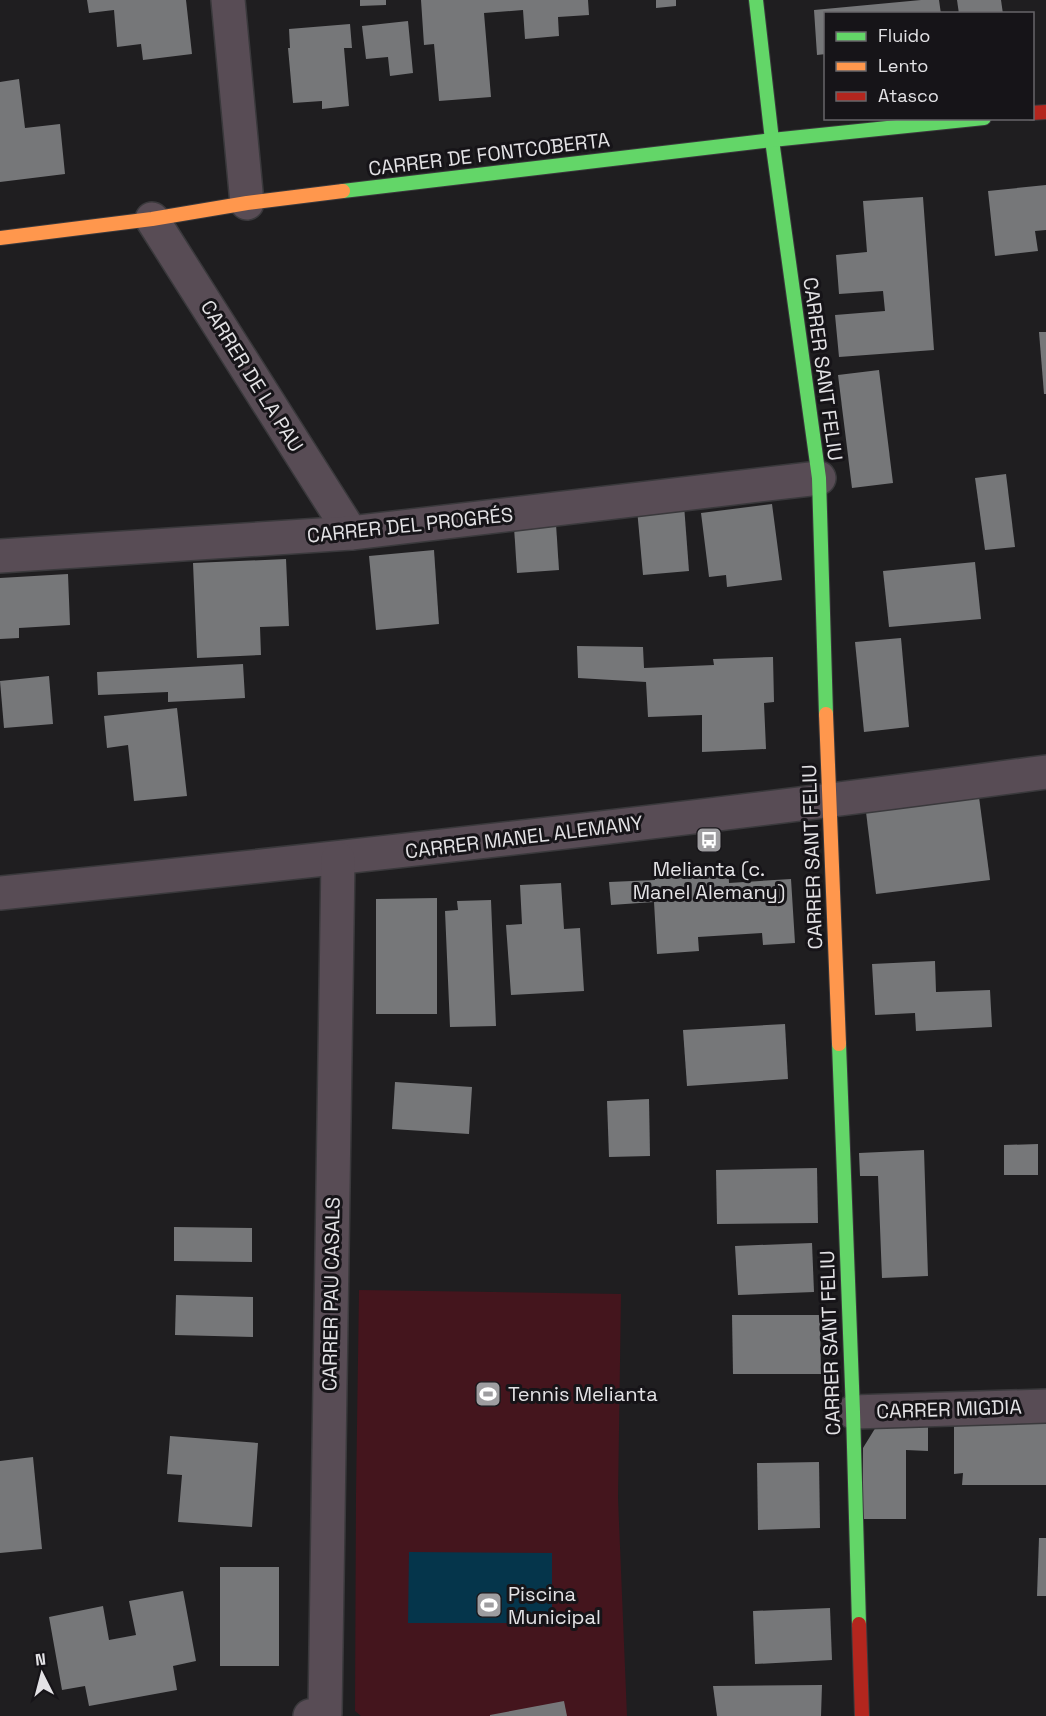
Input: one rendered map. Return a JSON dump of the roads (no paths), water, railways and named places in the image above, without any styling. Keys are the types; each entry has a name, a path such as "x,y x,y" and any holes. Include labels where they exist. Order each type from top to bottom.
{"street":[{"path":"228,0 247,203"},
{"name":"CARRER SANT FELIU","path":"756,0 772,140 819,478 862,1716"},
{"name":"CARRER DE FONTCOBERTA","path":"0,238 152,219 247,203 772,140 965,120"},
{"name":"CARRER DE LA PAU","path":"152,219 351,533"},
{"name":"CARRER DEL PROGRÉS","path":"0,556 351,533 819,478"},
{"name":"CARRER MANEL ALEMANY","path":"0,894 338,859 829,801 1046,772"},
{"name":"CARRER PAU CASALS","path":"310,1716 325,1713 338,859"},
{"name":"CARRER MIGDIA","path":"853,1412 1046,1406"}],"water":[{"path":"409,1552 552,1553 552,1623 408,1623"}],"place":[{"name":"Melianta (c. Manel Alemany)","path":"709,840"},
{"name":"Tennis Melianta","path":"488,1394"},
{"name":"Piscina Municipal","path":"489,1605"}]}
